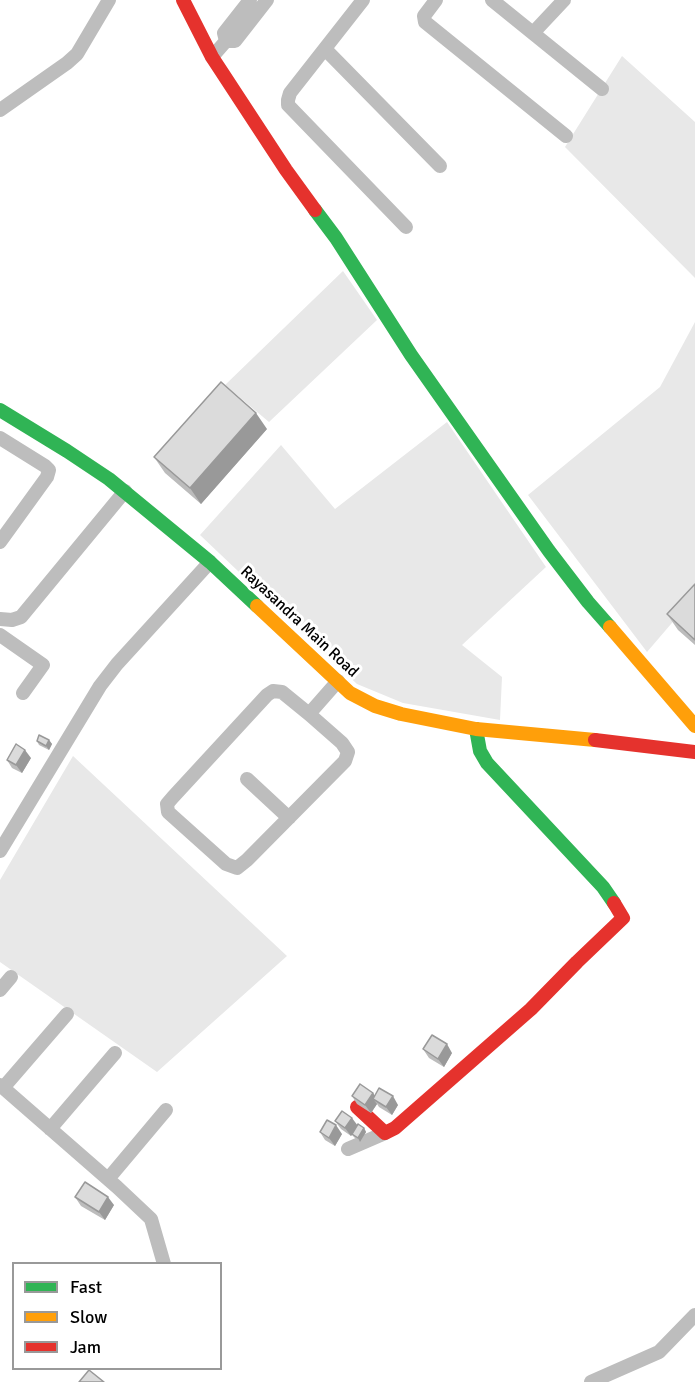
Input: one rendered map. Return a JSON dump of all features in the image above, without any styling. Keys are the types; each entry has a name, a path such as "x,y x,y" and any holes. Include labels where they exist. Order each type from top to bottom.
{"street":[{"path":"0,110 77,54 109,0"},
{"path":"183,0 212,57 286,171 336,238 411,355 549,551 588,602 695,726"},
{"path":"226,41 224,33 250,0"},
{"path":"212,57 226,41 235,41 267,0"},
{"path":"363,0 290,93 288,105 406,227"},
{"path":"436,0 424,16 425,22 566,136"},
{"path":"533,33 564,0"},
{"path":"502,3 533,33 602,89"},
{"path":"325,49 440,166"},
{"name":"Rayasandra Main Road","path":"0,410 109,478 210,562 350,693 375,706 401,714 476,729 591,739 695,752"},
{"path":"0,438 49,470 47,477 0,542"},
{"path":"0,619 12,620 21,617 125,491"},
{"path":"0,851 100,686 117,664 210,562"},
{"path":"2,642 43,665 23,693"},
{"path":"309,714 338,681"},
{"path":"273,690 282,692 309,714 342,743 348,752 345,761 237,868 226,864 168,812 167,804 273,690"},
{"path":"348,1149 386,1133 406,1119 531,1009 623,918 603,887 487,763 480,751 476,729"},
{"path":"248,779 289,818"},
{"path":"0,990 11,977"},
{"path":"67,1014 2,1086 151,1219 164,1262"},
{"path":"50,1129 115,1053"},
{"path":"357,1107 386,1133"},
{"path":"108,1179 166,1110"},
{"path":"591,1382 659,1352 695,1315"}],"shaded area":[{"path":"622,56 695,122 695,278 565,147"},
{"path":"343,271 377,320 269,422 225,385"},
{"path":"695,322 695,596 647,652 528,495 660,387"},
{"path":"447,422 546,567 462,645 502,677 500,720 403,703 357,684 200,535 281,445 335,509"},
{"path":"73,756 287,956 157,1072 0,962 0,880"}],"building":[{"path":"221,382 256,413 190,488 154,457"},
{"path":"695,584 695,640 667,614"},
{"path":"39,735 49,740 46,746 37,741"},
{"path":"16,744 25,750 16,765 7,760"},
{"path":"432,1035 447,1044 438,1059 423,1049"},
{"path":"360,1084 373,1093 365,1105 352,1096"},
{"path":"379,1088 393,1096 386,1107 373,1099"},
{"path":"342,1111 352,1118 345,1128 335,1121"},
{"path":"327,1120 336,1125 329,1138 320,1132"},
{"path":"358,1124 364,1128 358,1138 352,1134"},
{"path":"85,1182 108,1197 99,1212 75,1197"},
{"path":"89,1370 104,1382 79,1382"}],"traffic: fast":[{"path":"315,210 336,238 411,355 549,551 610,627"},
{"path":"0,410 109,479 210,562 257,606"},
{"path":"476,729 480,751 487,763 603,887 614,903"}],"traffic: slow":[{"path":"257,606 350,693 375,706 401,714 476,729 595,740"},
{"path":"610,627 695,726"}],"traffic: jam":[{"path":"183,0 212,57 315,210"},
{"path":"595,740 695,752"},
{"path":"357,1107 385,1133 395,1128 531,1009 623,918 614,903"}]}
